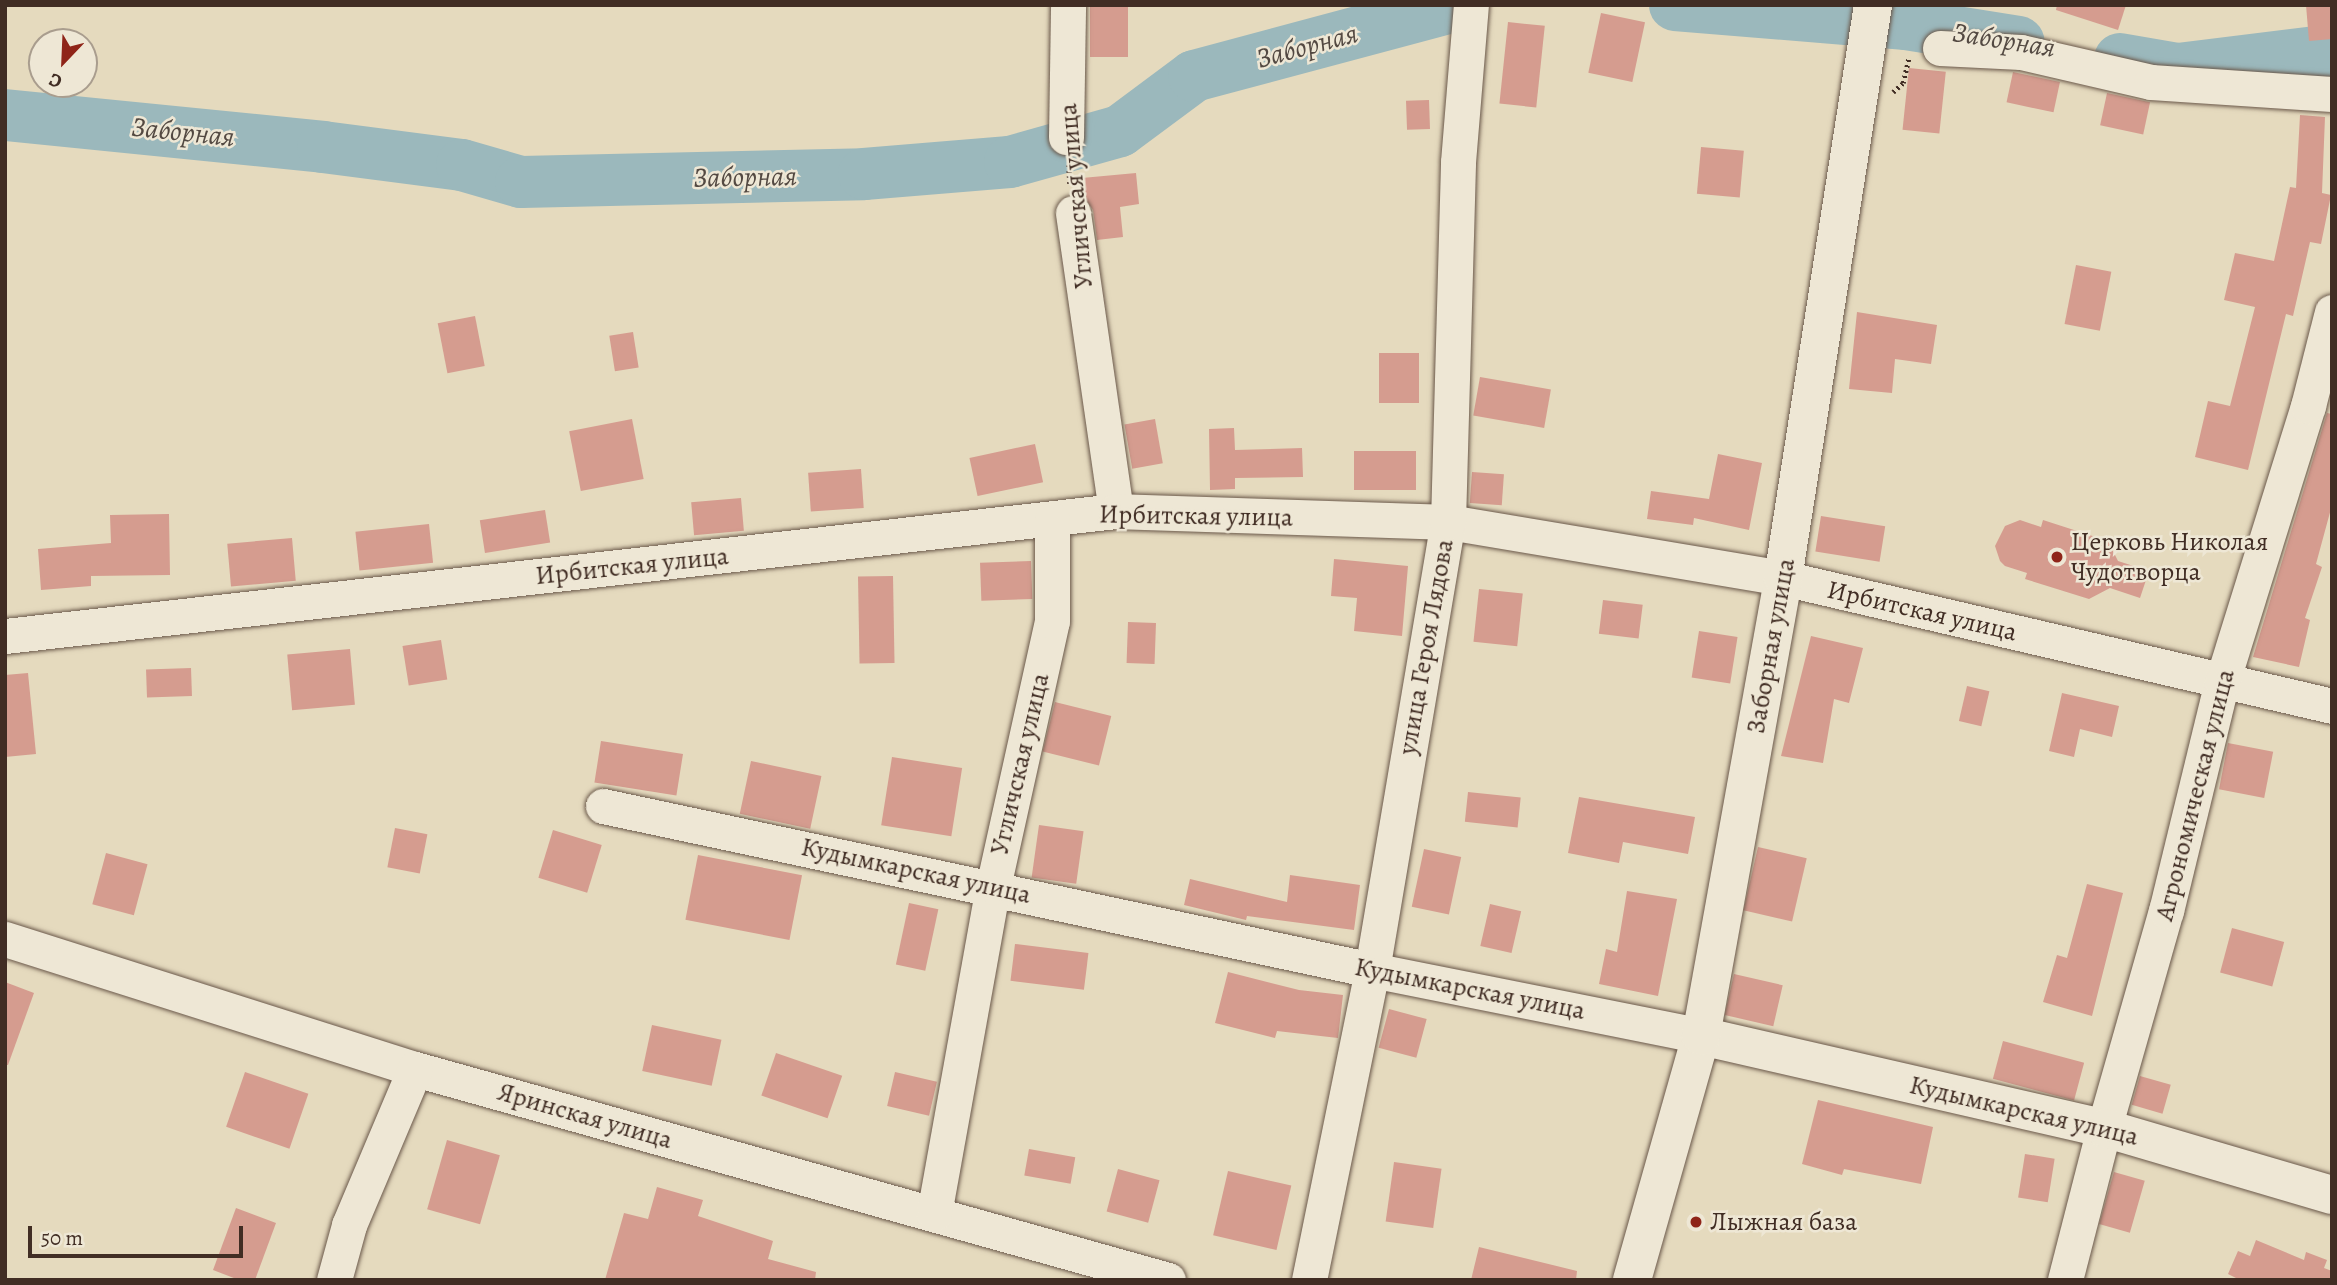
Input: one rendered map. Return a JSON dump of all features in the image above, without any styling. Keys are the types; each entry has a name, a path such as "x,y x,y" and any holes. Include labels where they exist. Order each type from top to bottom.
{"street":[{"name":"Угличская улица","path":"1066,137 1068,5"},
{"name":"улица Героя Лядова","path":"1309,1280 1372,970 1448,522 1458,162 1471,5"},
{"name":"Заборная улица","path":"1632,1280 1701,1036 1783,578 1873,5"},
{"path":"1940,48 2021,52 2151,82 2332,94"},
{"name":"Угличская улица","path":"1073,213 1116,511"},
{"name":"Агрономическая улица","path":"2065,1280 2104,1128 2166,911 2222,682 2308,406 2332,312"},
{"name":"Ирбитская улица","path":"5,636 1116,511 1448,522 1783,578 2332,706"},
{"name":"Угличская улица","path":"934,1214 993,887 1052,621 1052,520"},
{"name":"Кудымкарская улица","path":"603,806 993,887 1372,970 1701,1036 2104,1128 2332,1195"},
{"name":"Яринская улица","path":"5,939 415,1069 1168,1280"},
{"path":"334,1280 349,1225 415,1069"}],"path":[{"name":"Угличская улица","path":"1066,137 1073,213"}],"building":[{"path":"1090,5 1128,5 1128,57 1090,57"},
{"path":"2057,5 2126,5 2118,30 2056,10"},
{"path":"2306,5 2332,5 2332,39 2309,41"},
{"path":"1601,13 1645,22 1632,82 1588,73"},
{"path":"1508,22 1545,26 1536,107 1499,104"},
{"path":"1909,68 1946,72 1939,134 1903,130"},
{"path":"2013,72 2060,82 2054,112 2007,102"},
{"path":"2107,93 2150,102 2143,134 2100,125"},
{"path":"1429,100 1430,129 1407,130 1406,101"},
{"path":"2300,115 2325,117 2322,193 2331,195 2321,244 2310,242 2293,316 2286,314 2248,470 2195,457 2208,401 2230,406 2255,307 2224,300 2235,253 2274,261 2290,187 2296,188"},
{"path":"1701,147 1744,151 1740,198 1697,194"},
{"path":"1136,173 1139,204 1120,207 1123,237 1097,240 1093,210 1084,197 1082,178"},
{"path":"2076,265 2111,272 2100,331 2065,324"},
{"path":"1857,312 1937,325 1931,364 1895,359 1892,393 1849,389"},
{"path":"475,316 485,366 447,373 438,323"},
{"path":"633,332 639,368 615,371 609,336"},
{"path":"1379,353 1419,353 1419,403 1379,403"},
{"path":"1480,377 1551,390 1544,428 1473,415"},
{"path":"2327,413 2332,414 2332,505 2316,564 2322,567 2305,618 2310,620 2299,667 2253,657"},
{"path":"632,419 644,479 581,491 569,431"},
{"path":"1155,419 1163,463 1132,469 1124,424"},
{"path":"1234,428 1235,450 1302,448 1303,477 1235,478 1235,489 1210,490 1209,429"},
{"path":"1035,444 1043,482 978,496 969,458"},
{"path":"1354,451 1416,451 1416,490 1354,490"},
{"path":"1718,454 1762,463 1749,530 1694,518 1693,525 1647,519 1651,491 1709,499"},
{"path":"861,469 864,508 811,512 808,473"},
{"path":"1472,472 1504,474 1502,505 1470,503"},
{"path":"741,498 744,531 694,535 691,502"},
{"path":"545,510 550,543 485,553 480,520"},
{"path":"169,514 170,575 91,576 91,586 41,590 38,549 111,543 110,515"},
{"path":"1821,516 1885,526 1880,562 1815,552"},
{"name":"Церковь Николая Чудотворца","path":"2020,520 2041,527 2043,520 2108,541 2118,561 2149,571 2140,598 2110,588 2089,599 2025,579 2027,573 2005,566 2000,561 1995,546 2005,526"},
{"path":"429,524 433,563 359,571 355,532"},
{"path":"292,538 296,581 231,587 227,544"},
{"path":"1334,559 1408,566 1402,636 1354,631 1357,598 1331,596"},
{"path":"1031,561 1032,599 981,601 980,563"},
{"path":"893,576 895,663 860,664 858,577"},
{"path":"1479,589 1523,594 1517,646 1473,642"},
{"path":"1603,600 1643,605 1639,639 1599,634"},
{"path":"1128,622 1156,623 1155,664 1127,663"},
{"path":"1699,631 1738,637 1730,684 1692,677"},
{"path":"1811,636 1863,648 1849,703 1834,699 1823,763 1781,756"},
{"path":"441,640 447,680 409,686 402,646"},
{"path":"350,649 355,705 292,710 287,654"},
{"path":"191,668 192,696 147,698 146,670"},
{"path":"28,673 36,754 5,757 5,675"},
{"path":"1967,686 1989,691 1981,726 1959,721"},
{"path":"2062,693 2119,706 2112,737 2080,729 2074,757 2049,751"},
{"path":"1055,702 1111,716 1099,766 1043,751"},
{"path":"601,741 683,754 676,795 594,782"},
{"path":"2228,743 2273,752 2264,798 2219,789"},
{"path":"892,757 962,768 951,836 881,825"},
{"path":"751,761 821,776 810,829 740,814"},
{"path":"1468,792 1521,798 1518,827 1465,822"},
{"path":"1579,797 1695,817 1688,854 1623,842 1619,863 1568,853"},
{"path":"1039,825 1084,831 1076,884 1032,877"},
{"path":"395,828 427,834 420,874 387,867"},
{"path":"553,830 602,845 587,893 538,878"},
{"path":"1758,847 1807,858 1792,922 1743,910"},
{"path":"1424,849 1461,857 1449,915 1412,907"},
{"path":"106,853 148,864 134,915 92,904"},
{"path":"698,855 802,875 789,940 685,920"},
{"path":"1290,875 1360,885 1354,930 1247,916 1246,920 1184,905 1190,879 1287,902"},
{"path":"2087,884 2123,893 2092,1016 2043,1002 2057,955 2067,958"},
{"path":"1627,891 1677,899 1658,996 1599,984 1606,949 1617,952"},
{"path":"909,903 938,909 925,971 896,965"},
{"path":"1490,904 1521,911 1512,953 1480,946"},
{"path":"2232,928 2284,942 2272,986 2220,972"},
{"path":"1015,944 1088,953 1084,990 1010,981"},
{"path":"1228,972 1299,990 1343,995 1338,1038 1277,1031 1275,1038 1215,1023"},
{"path":"1734,974 1783,985 1773,1026 1725,1015"},
{"path":"5,982 34,993 8,1065 5,1065"},
{"path":"1389,1009 1427,1019 1416,1058 1379,1048"},
{"path":"652,1025 721,1040 712,1086 642,1071"},
{"path":"2003,1041 2084,1063 2074,1100 1993,1079"},
{"path":"776,1053 842,1076 828,1118 761,1096"},
{"path":"245,1072 308,1094 289,1149 226,1127"},
{"path":"895,1072 937,1082 929,1116 887,1106"},
{"path":"2140,1076 2171,1085 2162,1114 2132,1105"},
{"path":"1818,1100 1933,1127 1921,1184 1844,1169 1842,1175 1802,1164"},
{"path":"447,1140 500,1155 480,1224 427,1209"},
{"path":"1029,1149 1075,1157 1071,1184 1024,1176"},
{"path":"2025,1154 2055,1159 2048,1202 2018,1197"},
{"path":"1394,1162 1442,1169 1433,1228 1386,1221"},
{"path":"1118,1169 1160,1180 1148,1223 1107,1212"},
{"path":"1228,1171 1291,1186 1276,1250 1213,1235"},
{"path":"2114,1172 2145,1181 2130,1233 2099,1224"},
{"path":"657,1187 703,1200 698,1216 773,1241 768,1259 816,1272 815,1280 605,1280 624,1213 648,1219"},
{"path":"236,1208 276,1223 255,1280 239,1280 213,1270"},
{"path":"2256,1240 2304,1260 2306,1252 2327,1260 2324,1268 2332,1271 2332,1280 2240,1280 2228,1274 2238,1251 2250,1256"},
{"path":"1479,1247 1577,1271 1576,1280 1471,1280"}],"waterway":[{"name":"Заборная","path":"5,115 323,147 462,165 521,182 864,174 1010,162 1120,131 1194,76 1459,5"},
{"name":"Заборная","path":"1675,5 1906,24 2019,42"},
{"name":"Заборная","path":"2120,59 2178,69 2332,50"}],"place":[{"name":"Церковь Николая Чудотворца","path":"2057,557"},
{"name":"Лыжная база","path":"1696,1222"}]}
